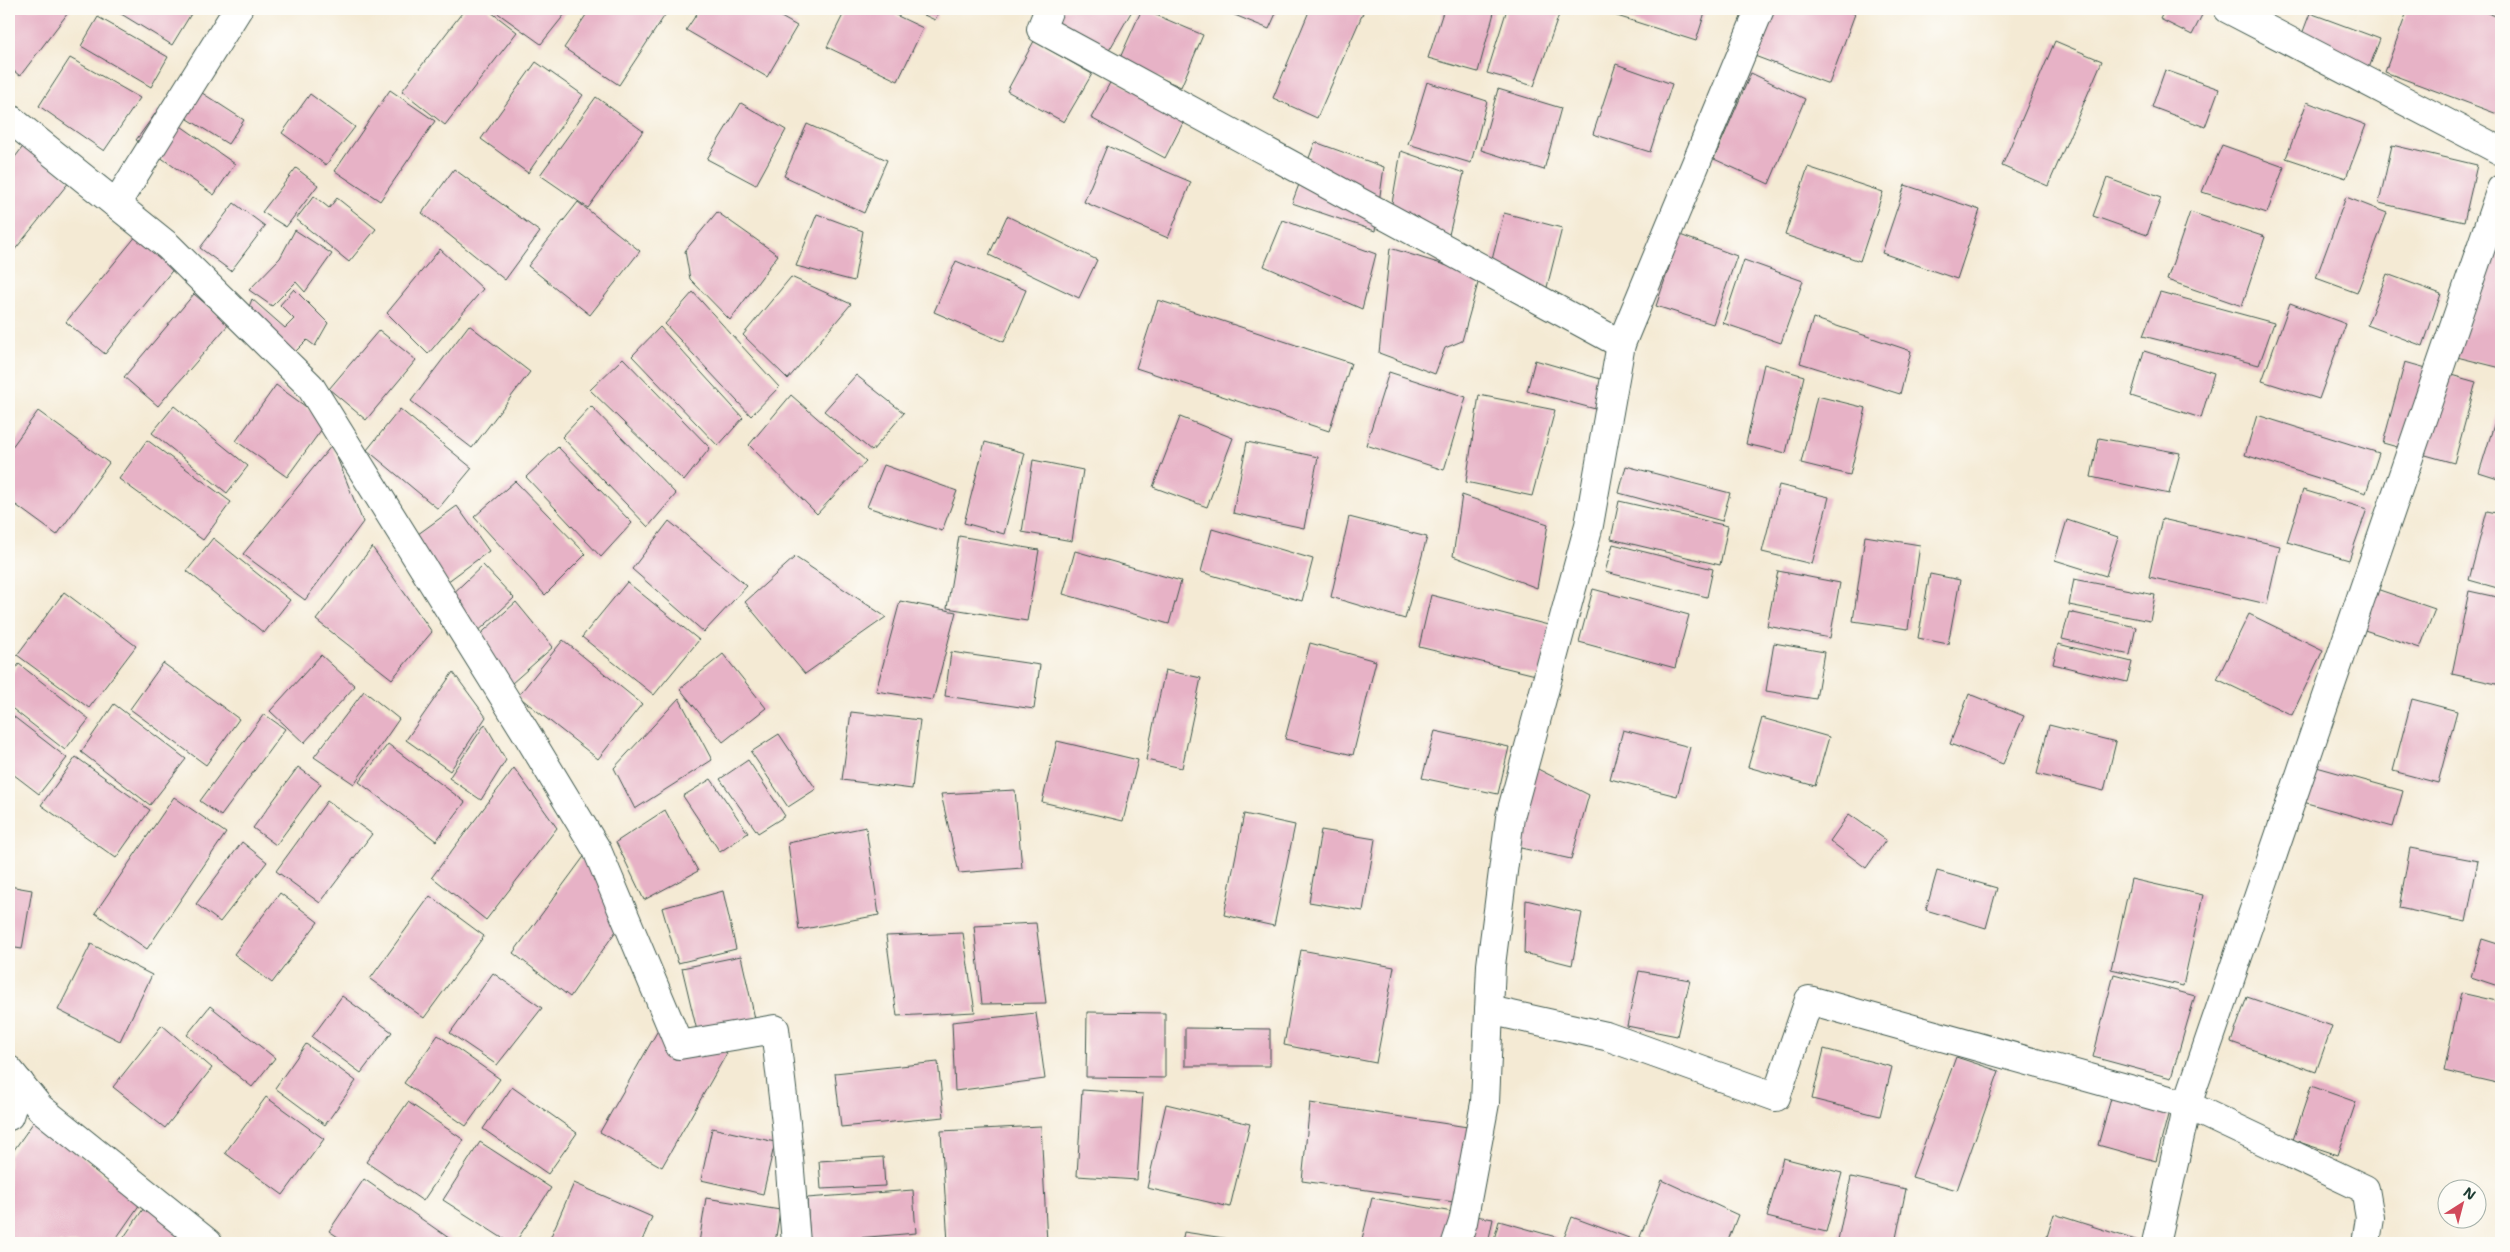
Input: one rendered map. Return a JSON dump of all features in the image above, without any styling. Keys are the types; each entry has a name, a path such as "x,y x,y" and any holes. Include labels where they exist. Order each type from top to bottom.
{"street":[{"path":"116,204 238,9"},
{"path":"1049,9 1041,29 1621,344"},
{"path":"1456,1243 1463,1222 1485,1103 1491,964 1510,816 1589,525 1621,344 1760,9"},
{"path":"2228,9 2501,151"},
{"path":"9,118 168,246 310,386 520,722 597,850 679,1045 775,1029 786,1123 796,1243"},
{"path":"2156,1243 2188,1105 2501,189"},
{"path":"1489,1010 1606,1036 1776,1097 1809,1000 2188,1105 2365,1189 2370,1218 2366,1243"},
{"path":"9,1116 14,1076"},
{"path":"14,1076 40,1108 208,1243"}],"building":[{"path":"9,9 71,9 20,76 9,67"},
{"path":"113,9 194,9 172,45"},
{"path":"465,9 487,9 517,32 445,125 402,91"},
{"path":"492,9 569,9 541,44"},
{"path":"590,9 669,9 619,85 564,48"},
{"path":"700,9 767,9 797,26 767,77 686,30"},
{"path":"846,9 883,9 923,28 898,81 827,47"},
{"path":"911,9 940,9 935,20"},
{"path":"1035,9 1133,9 1107,54 1033,12"},
{"path":"1142,9 1203,35 1181,87 1119,60"},
{"path":"1220,9 1278,9 1269,29"},
{"path":"1310,9 1352,9 1363,13 1317,118 1273,98"},
{"path":"1444,9 1495,9 1478,72 1428,58"},
{"path":"1507,9 1561,9 1534,86 1487,73"},
{"path":"1595,9 1706,9 1696,41"},
{"path":"1752,9 1843,9 1855,14 1829,84 1736,49"},
{"path":"2165,9 2205,9 2192,35 2160,19"},
{"path":"2408,9 2477,9 2501,18 2500,115 2385,72"},
{"path":"2310,13 2380,39 2366,76 2296,50"},
{"path":"98,17 168,57 151,87 81,46"},
{"path":"1034,41 1092,74 1064,122 1007,91"},
{"path":"2055,41 2102,61 2048,186 2002,166"},
{"path":"70,58 140,98 104,151 39,106"},
{"path":"536,62 583,95 528,173 481,139"},
{"path":"1616,64 1672,84 1650,152 1593,134"},
{"path":"2165,70 2219,89 2205,127 2152,107"},
{"path":"1751,73 1805,99 1769,184 1714,159"},
{"path":"1112,79 1185,119 1165,158 1091,118"},
{"path":"1427,82 1487,101 1471,163 1408,144"},
{"path":"196,89 244,120 228,144 180,114"},
{"path":"1498,89 1561,108 1544,170 1481,150"},
{"path":"390,90 435,121 380,201 335,171"},
{"path":"310,94 355,127 326,165 282,133"},
{"path":"596,97 643,131 588,208 540,175"},
{"path":"2307,102 2366,125 2346,178 2286,158"},
{"path":"741,103 786,130 756,185 707,159"},
{"path":"158,110 235,164 214,195 136,140"},
{"path":"807,124 887,160 864,213 784,176"},
{"path":"1315,142 1384,167 1375,231 1292,203"},
{"path":"25,144 70,181 9,257 9,165"},
{"path":"2222,145 2284,167 2267,213 2202,192"},
{"path":"2392,145 2477,165 2464,222 2379,203"},
{"path":"1107,146 1191,182 1168,238 1084,202"},
{"path":"1401,151 1464,173 1445,251 1387,232"},
{"path":"1808,167 1883,192 1860,261 1785,235"},
{"path":"296,168 318,185 286,227 262,212"},
{"path":"454,169 540,232 505,280 422,213"},
{"path":"2107,178 2161,198 2147,235 2093,216"},
{"path":"1905,185 1980,210 1957,279 1882,253"},
{"path":"314,196 329,208 337,198 376,229 349,262 296,219"},
{"path":"2346,197 2387,213 2357,293 2316,278"},
{"path":"578,202 640,251 590,315 528,266"},
{"path":"234,203 265,226 231,271 200,248"},
{"path":"717,212 778,255 730,320 690,279 685,251"},
{"path":"2190,212 2265,237 2242,306 2167,280"},
{"path":"1504,213 1562,228 1544,299 1486,283"},
{"path":"817,214 863,231 854,281 796,266"},
{"path":"1007,216 1097,260 1079,298 989,255"},
{"path":"1283,220 1376,254 1362,309 1264,266"},
{"path":"295,230 332,254 305,292 296,282 272,306 249,290 280,258"},
{"path":"137,235 175,267 105,354 66,322"},
{"path":"1680,235 1737,256 1713,324 1656,306"},
{"path":"2476,237 2501,243 2501,368 2449,355"},
{"path":"1390,248 1480,276 1462,341 1445,348 1435,374 1379,353"},
{"path":"440,249 483,289 428,354 387,313"},
{"path":"1744,260 1803,281 1781,343 1723,323"},
{"path":"956,261 1026,290 1004,342 934,312"},
{"path":"2387,274 2441,294 2423,346 2367,325"},
{"path":"791,277 851,304 788,379 743,335"},
{"path":"294,289 328,323 315,346 307,340 289,358 246,315 252,299 285,328 294,319 280,305"},
{"path":"693,292 779,387 751,416 665,324"},
{"path":"2160,292 2274,323 2259,365 2143,336"},
{"path":"194,294 229,324 158,406 124,377"},
{"path":"1158,300 1351,363 1329,431 1136,368"},
{"path":"2290,303 2346,324 2319,399 2262,381"},
{"path":"1813,318 1911,351 1900,394 1800,363"},
{"path":"469,325 530,372 472,448 411,401"},
{"path":"660,327 743,418 718,446 632,356"},
{"path":"379,330 416,360 366,420 329,389"},
{"path":"2144,351 2214,373 2201,418 2131,396"},
{"path":"623,358 710,448 684,481 590,390"},
{"path":"1535,360 1611,382 1603,411 1527,391"},
{"path":"2405,362 2476,382 2454,463 2383,443"},
{"path":"1764,364 1804,376 1786,453 1746,444"},
{"path":"1389,372 1466,397 1444,470 1366,445"},
{"path":"856,375 904,413 872,451 824,411"},
{"path":"276,385 327,422 287,477 236,441"},
{"path":"791,395 866,461 817,514 749,445"},
{"path":"1479,395 1555,410 1532,496 1466,482"},
{"path":"1817,396 1866,408 1850,475 1801,463"},
{"path":"2501,402 2501,480 2479,473"},
{"path":"174,406 248,466 227,493 152,433"},
{"path":"591,406 676,494 648,527 562,437"},
{"path":"400,409 472,468 438,509 367,450"},
{"path":"38,411 109,463 57,535 9,500 9,451"},
{"path":"2257,415 2379,453 2366,493 2245,455"},
{"path":"1180,417 1233,438 1207,507 1153,487"},
{"path":"2099,438 2180,453 2169,494 2091,477"},
{"path":"147,440 231,502 203,540 119,479"},
{"path":"985,442 1025,453 1004,534 964,523"},
{"path":"1247,442 1318,457 1304,528 1233,513"},
{"path":"332,445 363,522 305,600 243,554"},
{"path":"558,447 632,523 601,557 526,477"},
{"path":"1033,460 1083,470 1072,541 1022,532"},
{"path":"884,465 957,491 942,531 867,507"},
{"path":"1626,466 1730,493 1722,521 1619,493"},
{"path":"515,481 586,554 545,595 474,517"},
{"path":"1779,485 1829,497 1812,564 1762,552"},
{"path":"2303,490 2367,509 2349,560 2287,542"},
{"path":"1462,495 1548,524 1537,588 1453,556"},
{"path":"1619,501 1728,526 1720,565 1611,539"},
{"path":"457,506 489,551 447,582 414,537"},
{"path":"2487,511 2501,514 2501,589 2469,580"},
{"path":"1349,517 1427,537 1405,619 1331,597"},
{"path":"2162,519 2280,546 2267,604 2149,577"},
{"path":"2067,520 2118,537 2106,576 2055,560"},
{"path":"669,521 747,586 704,632 632,569"},
{"path":"1212,529 1313,559 1302,601 1201,572"},
{"path":"959,536 1039,550 1027,621 947,608"},
{"path":"1865,536 1920,545 1908,629 1853,621"},
{"path":"213,538 290,600 264,633 187,571"},
{"path":"1613,544 1713,569 1707,597 1605,572"},
{"path":"372,547 432,632 392,679 316,620"},
{"path":"1075,551 1181,581 1169,624 1063,594"},
{"path":"795,557 886,617 805,674 745,602"},
{"path":"483,565 514,598 472,637 446,600"},
{"path":"1778,571 1840,583 1830,638 1767,626"},
{"path":"1930,574 1960,580 1948,644 1918,638"},
{"path":"2074,579 2155,595 2150,621 2069,605"},
{"path":"627,582 699,640 654,695 582,637"},
{"path":"2362,584 2435,609 2420,648 2349,625"},
{"path":"1593,589 1689,615 1675,668 1579,642"},
{"path":"2469,591 2501,598 2501,685 2452,674"},
{"path":"64,592 136,646 89,708 17,655"},
{"path":"1431,595 1552,626 1540,676 1419,647"},
{"path":"900,601 956,612 933,700 876,691"},
{"path":"516,602 553,647 503,691 475,639"},
{"path":"2069,612 2136,627 2130,655 2062,639"},
{"path":"2249,614 2323,650 2292,715 2217,679"},
{"path":"563,640 642,704 598,759 518,696"},
{"path":"1310,643 1376,661 1353,755 1285,739"},
{"path":"1774,643 1824,652 1816,699 1766,691"},
{"path":"2058,644 2132,662 2127,682 2053,664"},
{"path":"951,652 1040,665 1034,709 945,696"},
{"path":"723,654 766,708 723,742 680,689"},
{"path":"321,655 355,686 304,743 270,711"},
{"path":"163,663 239,719 206,765 130,709"},
{"path":"19,664 89,719 65,750 9,706 9,677"},
{"path":"1165,670 1201,678 1182,768 1146,760"},
{"path":"453,672 486,717 450,771 406,740"},
{"path":"364,691 399,719 354,784 314,757"},
{"path":"1969,694 2024,716 2003,764 1950,744"},
{"path":"679,698 712,760 635,809 614,768"},
{"path":"2412,699 2457,711 2438,783 2393,771"},
{"path":"114,704 186,759 150,805 81,752"},
{"path":"851,712 920,720 912,789 842,780"},
{"path":"9,713 67,758 39,794 9,771"},
{"path":"264,714 285,729 221,816 200,801"},
{"path":"1762,718 1829,737 1815,786 1748,767"},
{"path":"485,724 506,760 481,800 449,778"},
{"path":"2049,725 2116,742 2104,791 2037,774"},
{"path":"1623,730 1690,747 1677,796 1610,779"},
{"path":"1435,731 1509,747 1498,794 1422,778"},
{"path":"779,734 816,789 788,807 751,752"},
{"path":"1057,741 1138,760 1123,821 1042,802"},
{"path":"388,744 465,802 436,841 359,782"},
{"path":"76,757 150,810 116,858 41,805"},
{"path":"748,760 785,816 758,833 720,779"},
{"path":"1532,766 1589,795 1571,859 1507,845"},
{"path":"2313,766 2403,791 2393,827 2303,802"},
{"path":"298,767 321,784 276,845 253,828"},
{"path":"514,768 557,828 486,920 432,877"},
{"path":"711,779 748,833 720,852 683,796"},
{"path":"1015,790 1022,868 959,873 941,794"},
{"path":"174,797 226,833 147,949 95,913"},
{"path":"327,801 372,834 320,903 276,871"},
{"path":"665,810 698,871 644,900 616,842"},
{"path":"1244,814 1295,825 1274,926 1224,915"},
{"path":"1849,814 1886,840 1866,868 1830,841"},
{"path":"866,827 879,915 799,930 788,843"},
{"path":"1321,830 1375,839 1363,911 1309,902"},
{"path":"242,842 267,862 220,922 196,904"},
{"path":"594,843 632,908 570,997 513,953"},
{"path":"2410,848 2478,861 2466,922 2399,908"},
{"path":"1937,871 1997,888 1986,928 1926,910"},
{"path":"2131,879 2203,895 2183,986 2111,969"},
{"path":"9,886 32,890 22,949 9,947"},
{"path":"723,891 736,949 678,963 662,908"},
{"path":"280,893 318,922 272,983 234,954"},
{"path":"430,896 484,936 424,1018 370,979"},
{"path":"1526,900 1582,913 1572,965 1524,953"},
{"path":"1036,923 1046,1003 982,1004 974,926"},
{"path":"963,933 975,1012 897,1016 886,936"},
{"path":"2482,939 2501,945 2501,987 2471,977"},
{"path":"91,944 152,975 120,1041 58,1010"},
{"path":"1301,950 1394,967 1376,1063 1284,1045"},
{"path":"741,956 756,1023 698,1035 682,968"},
{"path":"1639,971 1690,980 1677,1036 1627,1026"},
{"path":"493,973 542,1008 497,1065 450,1033"},
{"path":"2114,974 2195,996 2171,1078 2093,1057"},
{"path":"2461,993 2501,1002 2501,1084 2444,1071"},
{"path":"342,996 392,1032 361,1073 312,1037"},
{"path":"2247,997 2332,1026 2316,1072 2231,1042"},
{"path":"210,1006 275,1058 252,1087 187,1035"},
{"path":"1087,1012 1165,1013 1165,1078 1086,1077"},
{"path":"1036,1013 1045,1079 955,1091 952,1022"},
{"path":"665,1018 727,1053 662,1167 600,1132"},
{"path":"162,1025 212,1068 165,1128 113,1087"},
{"path":"1185,1028 1270,1029 1270,1066 1185,1066"},
{"path":"438,1035 500,1079 466,1126 404,1083"},
{"path":"306,1044 356,1081 325,1125 275,1088"},
{"path":"1824,1049 1892,1067 1880,1116 1812,1099"},
{"path":"1956,1057 1999,1071 1957,1190 1912,1177"},
{"path":"938,1062 944,1117 841,1127 835,1073"},
{"path":"2311,1086 2356,1102 2338,1155 2293,1140"},
{"path":"512,1087 577,1133 548,1174 483,1129"},
{"path":"1082,1090 1143,1094 1137,1180 1077,1176"},
{"path":"2112,1095 2169,1111 2156,1161 2098,1145"},
{"path":"266,1097 324,1139 283,1195 225,1153"},
{"path":"408,1102 464,1140 423,1201 366,1162"},
{"path":"1310,1103 1474,1128 1461,1203 1302,1181"},
{"path":"1166,1104 1250,1124 1230,1207 1147,1188"},
{"path":"35,1120 140,1204 113,1243 9,1243 9,1157"},
{"path":"1041,1126 1047,1243 948,1243 941,1131"},
{"path":"712,1128 775,1142 763,1194 701,1180"},
{"path":"480,1142 551,1188 515,1243 510,1243 443,1200"},
{"path":"883,1157 885,1186 821,1189 819,1161"},
{"path":"1783,1158 1842,1173 1826,1232 1767,1217"},
{"path":"1851,1177 1906,1189 1895,1243 1854,1243 1838,1240"},
{"path":"364,1179 456,1243 347,1243 329,1231"},
{"path":"1662,1180 1738,1215 1727,1243 1654,1243 1640,1237"},
{"path":"574,1183 652,1217 641,1243 548,1243"},
{"path":"913,1190 916,1233 810,1242 807,1198"},
{"path":"706,1198 780,1210 775,1243 699,1243"},
{"path":"1372,1198 1493,1219 1488,1243 1361,1243"},
{"path":"150,1199 210,1243 120,1243"},
{"path":"2054,1214 2145,1243 2045,1243"},
{"path":"1572,1217 1637,1241 1636,1243 1562,1243"},
{"path":"1499,1221 1556,1237 1554,1243 1493,1243"},
{"path":"1184,1232 1250,1242 1250,1243 1182,1243"}]}
